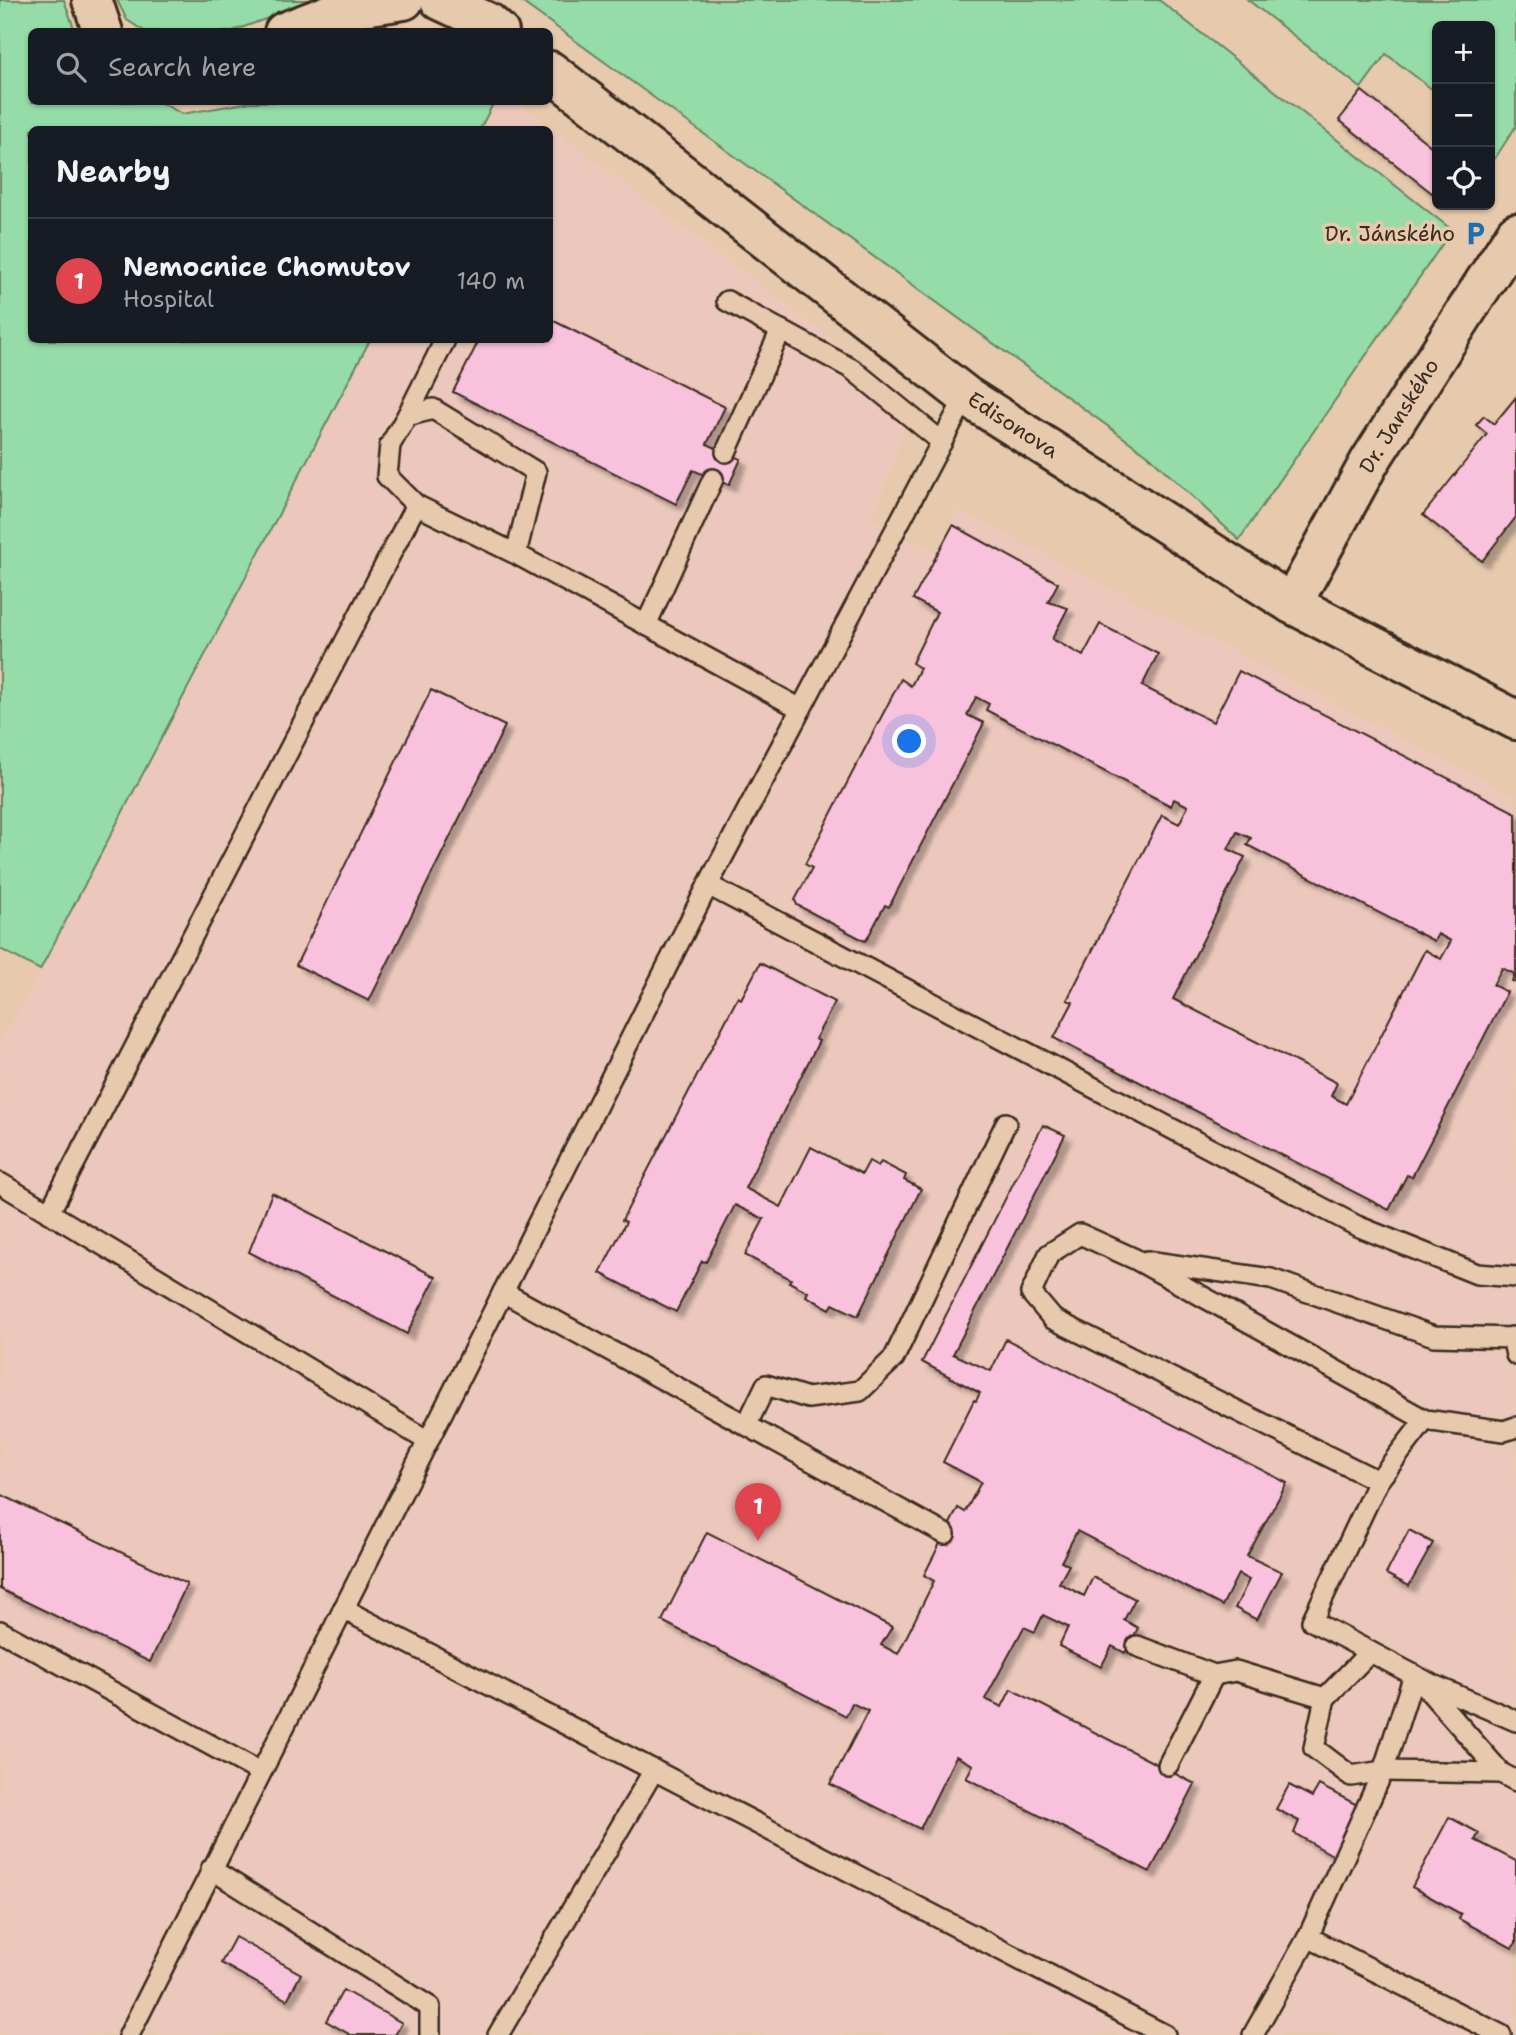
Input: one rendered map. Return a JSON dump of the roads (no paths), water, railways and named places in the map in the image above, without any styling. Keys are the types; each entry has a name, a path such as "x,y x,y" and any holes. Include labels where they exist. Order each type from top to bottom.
{"street":[{"path":"92,0 102,28"},
{"path":"294,28 344,9 404,0"},
{"path":"440,0 495,28"},
{"name":"Edisonova","path":"553,73 966,396 1292,604 1516,720"},
{"name":"Dr. Janského","path":"1292,604 1370,461 1516,233"}],"lane":[{"path":"727,301 852,369 942,442"},
{"path":"726,452 781,330"},
{"path":"444,343 390,446 387,476 416,505 516,554 801,709"},
{"path":"129,2035 708,885 966,396"},
{"path":"407,416 433,410 536,472 516,554"},
{"path":"646,625 713,478"},
{"path":"49,1213 416,505"},
{"path":"708,885 1357,1226 1477,1274 1516,1277"},
{"path":"747,1424 766,1385 808,1398 860,1391 894,1358 1006,1123"},
{"path":"0,1183 428,1441"},
{"path":"1378,1481 1053,1319 1031,1293 1049,1254 1080,1234 1135,1259 1425,1420 1504,1431 1516,1427"},
{"path":"1135,1259 1271,1279 1434,1336 1515,1343"},
{"path":"503,1292 945,1534"},
{"path":"1425,1420 1378,1481 1312,1621 1415,1675 1516,1721"},
{"path":"343,1609 1165,2035"},
{"path":"0,1631 260,1772"},
{"path":"1137,1646 1214,1675 1236,1671 1325,1698"},
{"path":"1370,1652 1325,1698 1314,1748 1351,1776 1383,1770 1509,1777"},
{"path":"1168,1765 1214,1675"},
{"path":"1253,2035 1308,1937 1383,1770 1415,1675"},
{"path":"1415,1675 1509,1777"},
{"path":"498,2035 653,1770"},
{"path":"211,1869 430,2007 429,2035"},
{"path":"1308,1937 1501,2035"}],"place":[{"name":"Dr. Jánského","path":"1475,234"},
{"name":"Nemocnice Chomutov","path":"758,1541"}]}
